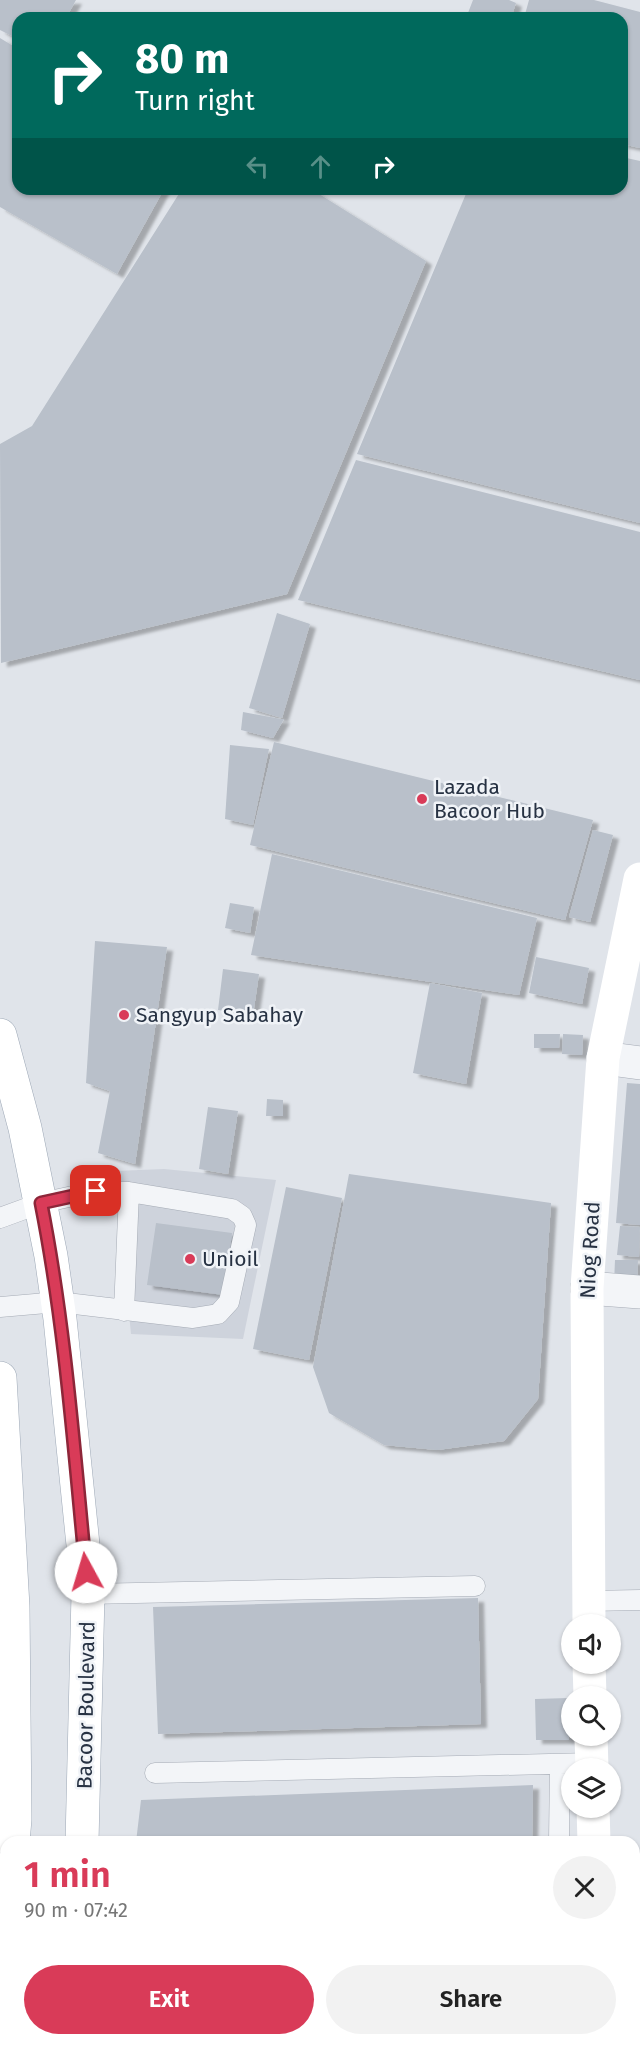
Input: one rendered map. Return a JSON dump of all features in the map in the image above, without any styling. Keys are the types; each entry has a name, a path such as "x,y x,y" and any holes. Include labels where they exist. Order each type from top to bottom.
{"main road":[{"name":"Niog Road","path":"589,1613 587,1288 603,1058 640,879"},
{"name":"Bacoor Boulevard","path":"0,1035 25,1128 58,1302 88,1594 82,1836"},
{"path":"0,1378 7,1627 7,1761 15,1819 14,1836"},
{"path":"593,1818 594,1836"}],"street":[{"path":"603,1058 640,1063"},
{"path":"587,1288 640,1292"}],"lane":[{"path":"0,1218 41,1203 96,1191 129,1192 232,1209 242,1216 246,1225 228,1302 218,1314 193,1318 58,1302 0,1307"},
{"path":"124,1311 129,1192"},
{"path":"88,1594 475,1586"},
{"path":"589,1613 640,1600"},
{"path":"155,1773 561,1759"},
{"path":"561,1836 566,1818"}],"shaded area":[{"path":"164,1169 276,1180 243,1339 131,1334 115,1171"}],"building":[{"path":"0,0 76,0 69,12 12,12 12,36 0,30"},
{"path":"473,0 509,0 516,3 513,12 468,12"},
{"path":"529,0 594,0 640,12 640,148 628,145 628,12 526,12"},
{"path":"0,38 12,45 12,195 161,195 117,274 0,207"},
{"path":"628,158 640,161 640,523 357,454 465,195 628,195"},
{"path":"178,195 321,195 426,261 287,594 1,663 0,444 32,426"},
{"path":"356,460 640,532 640,680 298,600"},
{"path":"277,613 310,624 282,718 249,708"},
{"path":"243,712 284,719 273,738 241,730"},
{"path":"274,742 593,820 565,920 250,845"},
{"path":"230,745 269,749 253,825 225,819"},
{"path":"593,830 613,835 590,922 569,917"},
{"path":"272,854 537,918 519,995 251,955"},
{"path":"230,903 254,907 250,933 225,928"},
{"name":"Sangyup Sabahay","path":"95,941 167,947 135,1164 98,1153 110,1091 86,1083"},
{"path":"536,957 589,968 582,1004 529,993"},
{"path":"223,969 259,974 253,1015 218,1010"},
{"path":"430,983 482,993 466,1084 413,1073"},
{"path":"534,1034 560,1034 559,1048 534,1048"},
{"path":"563,1034 583,1035 582,1055 562,1054"},
{"path":"627,1083 640,1084 640,1225 616,1223"},
{"path":"267,1099 283,1100 283,1116 266,1116"},
{"path":"208,1107 238,1111 228,1174 199,1169"},
{"path":"349,1174 551,1203 538,1399 504,1441 437,1450 384,1445 329,1413 313,1367"},
{"path":"286,1187 342,1198 309,1360 253,1349"},
{"name":"Unioil","path":"156,1223 232,1233 224,1295 147,1285"},
{"path":"620,1226 640,1227 639,1257 617,1255"},
{"path":"615,1260 638,1260 637,1284 614,1283"},
{"path":"478,1598 481,1724 158,1734 153,1607"},
{"path":"561,1698 561,1740 536,1740 535,1699"},
{"path":"533,1785 532,1836 137,1836 141,1800"}],"place":[{"name":"Lazada Bacoor Hub","path":"422,799"},
{"name":"Sangyup Sabahay","path":"124,1015"},
{"name":"Unioil","path":"190,1259"}],"route":[{"path":"86,1572 60,1318 41,1203 96,1191"}]}
